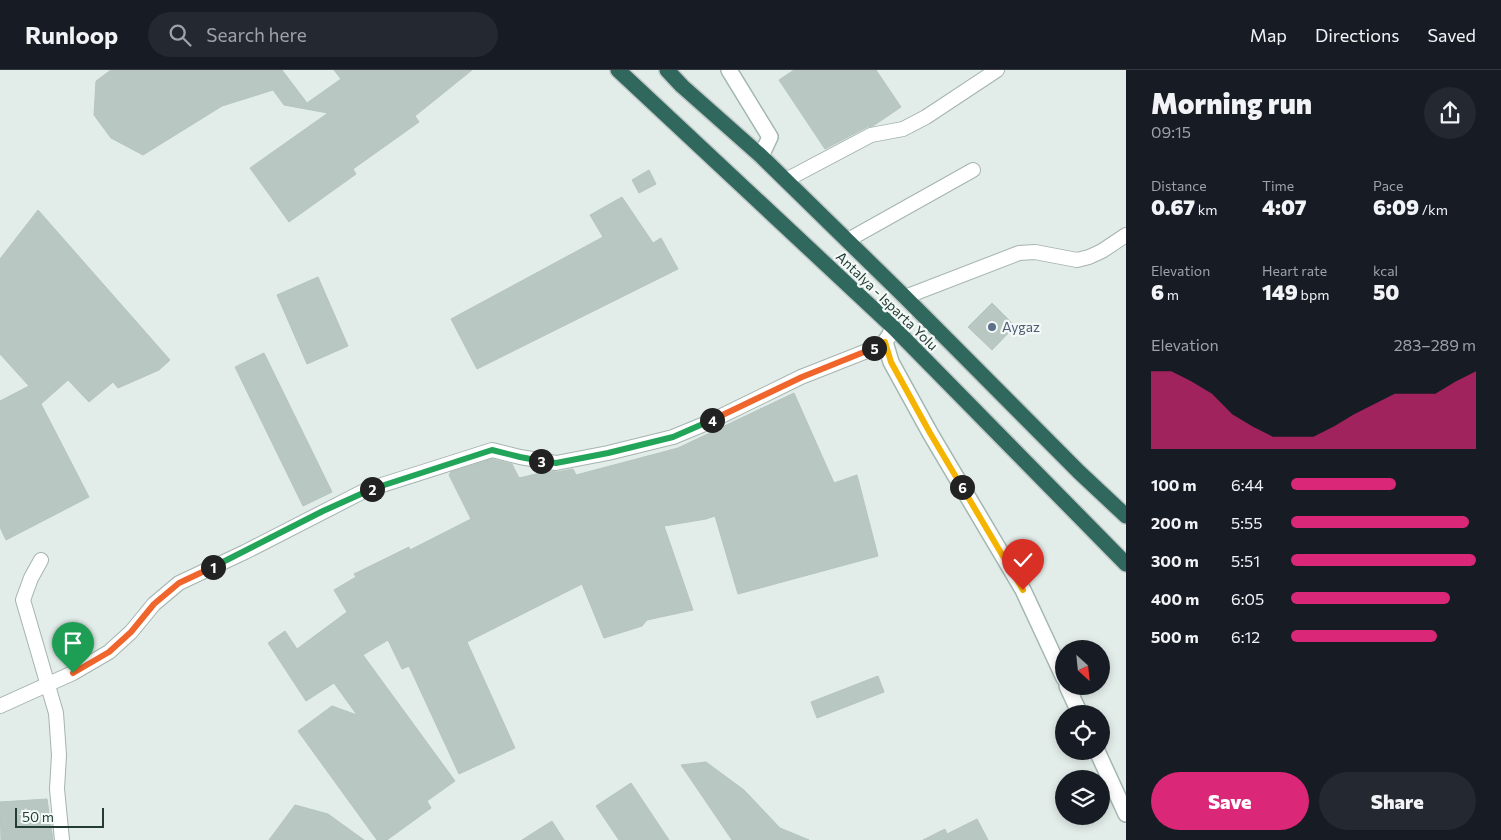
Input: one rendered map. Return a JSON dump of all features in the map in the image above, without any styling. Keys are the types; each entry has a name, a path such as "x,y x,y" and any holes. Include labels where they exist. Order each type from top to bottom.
{"highway":[{"name":"Antalya - Isparta Yolu","path":"618,70 894,328 1126,564"},
{"name":"Antalya - Isparta Yolu","path":"667,70 682,86 761,156 848,240 1079,472 1126,516"}],"street":[{"path":"729,70 770,137 761,156"},
{"path":"786,180 871,135 903,129 926,117 997,70"},
{"path":"848,240 973,170"},
{"path":"905,297 1019,253 1035,252 1078,260 1089,257 1102,251 1126,234"},
{"path":"0,706 73,673 109,652 131,632 154,604 179,583 245,552 366,490 492,450 556,463 608,453 673,437 707,423 802,377 872,349 885,342 894,328"},
{"path":"885,342 891,362 930,433 1023,590 1055,659"},
{"path":"42,560 31,578 23,600 56,713 59,755 57,789 62,840"},
{"path":"1101,760 1126,814"}],"building":[{"path":"111,70 282,70 307,103 341,79 334,70 472,70 415,116 419,122 353,169 356,174 289,222 250,168 328,113 284,105 273,90 222,106 143,155 111,138 94,115 96,81"},
{"path":"794,70 876,70 901,107 873,126 867,127 825,149 779,80"},
{"path":"649,170 656,184 639,193 632,180"},
{"path":"622,197 653,243 661,238 678,269 477,369 451,319 603,237 590,215"},
{"path":"38,210 170,360 159,370 118,388 113,382 89,402 68,380 41,404 89,497 6,540 0,527 0,401 29,386 0,354 0,259"},
{"path":"318,277 348,346 307,364 277,295"},
{"path":"992,303 1015,326 992,350 968,327"},
{"path":"264,353 332,492 303,506 235,367"},
{"path":"794,393 834,483 857,475 878,556 738,594 715,516 664,526 693,610 647,620 642,626 604,638 582,584 467,642 515,748 459,774 409,666 402,669 388,640 363,655 455,781 427,801 431,808 387,840 377,840 298,731 332,706 357,715 334,683 306,701 268,643 285,631 297,649 347,612 334,590 356,577 354,574 409,547 410,550 471,519 449,475 451,472 492,459 512,464 519,478 549,471 557,472 573,469 576,475 678,448"},
{"path":"878,676 884,692 817,718 811,702"},
{"path":"706,762 744,790 780,828 809,840 732,840 681,765"},
{"path":"631,783 669,840 619,840 596,806"},
{"path":"47,799 53,840 1,840 0,802"},
{"path":"295,805 328,814 364,840 269,840"},
{"path":"977,819 988,840 923,840 945,829 947,834"},
{"path":"552,821 564,840 522,840"}],"place":[{"name":"Aygaz","path":"992,327"}],"route":[{"path":"73,673 109,652 131,632 154,604 179,583 245,552 366,490 492,450 556,463 608,453 673,437 707,423 802,377 885,342 891,362 930,433 1023,590"}]}
